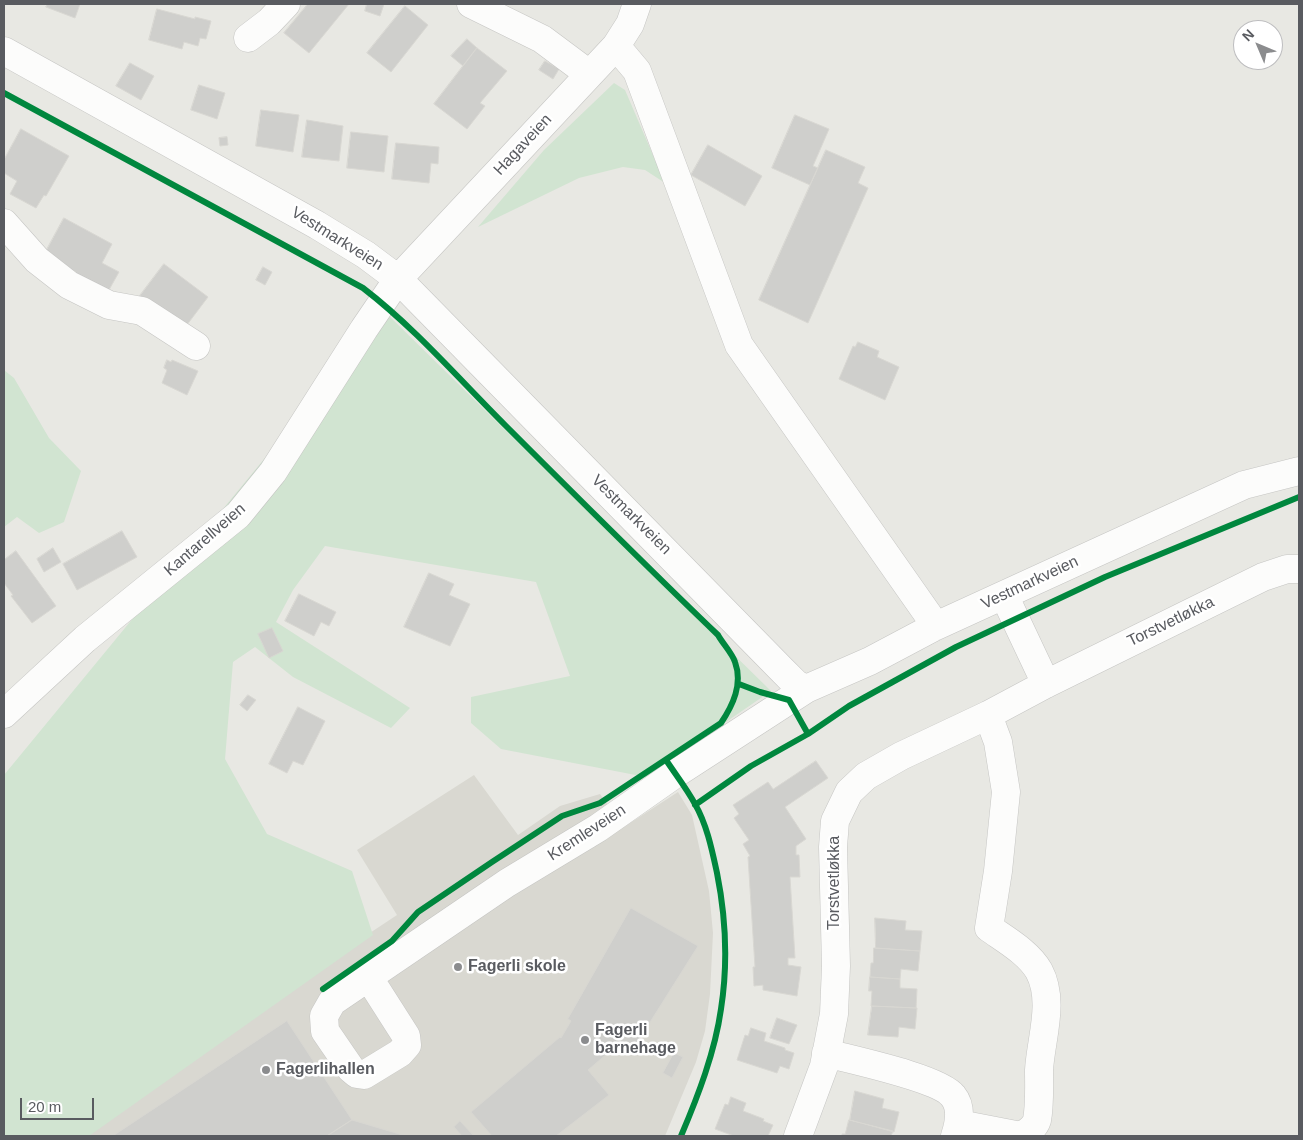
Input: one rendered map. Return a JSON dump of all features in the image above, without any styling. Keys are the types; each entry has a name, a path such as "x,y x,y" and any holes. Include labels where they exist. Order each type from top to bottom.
{"street":[{"path":"248,38 269,22 286,4"},
{"path":"471,4 542,38 589,74"},
{"name":"Hagaveien","path":"398,279 616,46 630,24 636,4"},
{"path":"616,46 637,71 739,345 936,626"},
{"name":"Vestmarkveien","path":"4,50 317,225 366,254 398,279 782,670 796,684 806,689 870,661 936,626 1244,485 1299,471"},
{"path":"4,223 37,260 69,285 109,305 142,311 196,346"},
{"name":"Kantarellveien","path":"4,714 86,639 238,515 273,472 364,328 398,279"},
{"name":"Torstvetløkka","path":"798,1136 824,1066 834,1014 836,966 833,847 835,820 849,792 866,776 901,756 988,715 1046,684 1263,578 1287,569 1299,568"},
{"path":"1004,595 1046,684"},
{"name":"Kremleveien","path":"369,978 507,883 598,828 675,774 806,689"},
{"path":"826,1053 917,1077 943,1087 954,1096 958,1109 957,1130 1021,1136 1028,1132 1036,1122 1046,1017 1043,981 1038,969 1027,957 990,928 1006,792 998,742 988,715"}],"shaded area":[{"name":"Fagerli skole","path":"474,775 518,835 560,806 600,794 624,827 678,792 692,815 709,891 713,933 710,994 705,1031 696,1062 665,1136 76,1136 106,1108 397,915 357,850"}],"green space":[{"path":"614,83 625,90 665,183 645,170 623,167 579,178 478,227 544,150"},
{"path":"385,312 771,691 646,777 501,749 471,723 471,697 570,676 536,582 325,546 293,590 276,622 410,708 391,728 293,677 255,647 233,662 225,759 267,834 352,871 373,935 89,1136 4,1136 4,775"},
{"path":"4,370 14,378 49,438 81,471 64,522 39,533 17,517 4,527"}],"building":[{"path":"48,4 80,4 75,18 46,7"},
{"path":"308,4 349,4 309,53 284,33"},
{"path":"367,4 384,4 380,16 365,11"},
{"path":"405,6 428,25 391,72 367,53"},
{"path":"157,9 195,19 195,17 211,21 206,39 200,38 198,46 184,42 182,49 149,40"},
{"path":"467,39 477,48 463,66 451,56"},
{"path":"477,48 507,71 480,103 485,106 467,129 434,104"},
{"path":"545,61 559,69 553,79 539,70"},
{"path":"130,63 154,76 141,100 116,86"},
{"path":"199,85 225,93 217,119 191,110"},
{"path":"261,110 299,115 293,152 256,146"},
{"path":"795,115 829,129 813,166 818,168 810,185 772,168"},
{"path":"307,120 343,126 339,161 302,157"},
{"path":"21,129 69,156 46,196 44,195 36,208 10,194 17,181 4,173 4,160"},
{"path":"351,132 388,136 384,172 347,168"},
{"path":"227,137 228,145 220,146 219,138"},
{"path":"396,143 439,147 438,164 431,163 429,183 392,179"},
{"path":"708,145 762,176 745,206 691,175"},
{"path":"826,150 865,167 858,183 868,188 808,323 759,300"},
{"path":"64,218 112,244 102,263 119,272 105,297 72,279 76,272 44,255"},
{"path":"164,264 208,297 183,330 139,297"},
{"path":"263,267 272,272 265,285 256,280"},
{"path":"858,342 879,351 877,357 899,367 885,400 839,379 853,346 855,347"},
{"path":"167,360 171,362 172,360 198,371 187,395 162,383 167,370 164,368"},
{"path":"122,531 137,557 77,590 63,564"},
{"path":"53,548 61,562 44,572 37,559"},
{"path":"16,551 56,606 32,623 11,596 13,595 4,583 4,560"},
{"path":"429,573 454,584 449,595 470,604 450,646 404,627"},
{"path":"299,594 336,612 329,626 321,622 314,636 285,621"},
{"path":"272,628 283,651 269,658 258,634"},
{"path":"248,695 256,700 247,711 240,705"},
{"path":"298,707 325,721 303,765 293,761 287,773 269,764"},
{"path":"816,761 828,778 785,807 806,839 796,846 796,855 799,855 800,877 790,877 795,958 788,958 788,965 801,967 797,996 763,990 763,985 754,986 753,967 755,967 748,857 750,856 743,844 749,840 734,818 739,814 733,805 768,782 773,789"},
{"path":"631,908 698,946 630,1054 616,1046 588,1070 609,1095 556,1136 492,1136 471,1112 561,1038 571,1021 568,1019"},
{"path":"875,918 906,921 905,930 922,931 920,951 876,948"},
{"path":"874,948 920,951 918,971 901,969 900,979 870,977"},
{"path":"870,977 900,979 900,988 917,989 916,1008 871,1006 872,991 869,991"},
{"path":"872,1006 917,1008 915,1029 899,1027 898,1037 868,1035"},
{"path":"777,1018 797,1025 789,1044 770,1038"},
{"name":"Fagerlihallen","path":"287,1021 352,1120 327,1136 113,1136"},
{"path":"751,1028 766,1033 764,1041 794,1053 789,1069 780,1066 777,1073 737,1060 745,1035 748,1036"},
{"path":"674,1053 683,1057 672,1078 663,1073"},
{"path":"855,1091 884,1099 882,1108 899,1112 894,1132 850,1120"},
{"path":"731,1097 746,1103 743,1111 764,1119 763,1121 773,1125 768,1136 734,1136 715,1129 725,1104 728,1105"},
{"path":"352,1120 406,1136 327,1136"},
{"path":"849,1120 893,1131 891,1136 842,1136 842,1134 845,1134"},
{"path":"460,1121 474,1136 462,1136 454,1127"}],"cycle path":[{"path":"4,93 363,288 401,320 637,557 718,635 735,662 738,678 736,694 721,723 600,803 562,816 492,862 418,912 392,941 323,989"},
{"path":"695,805 751,766 808,734 849,706 956,647 1105,577 1299,497"},
{"path":"739,684 789,700 808,734"},
{"path":"666,760 692,798 706,829 720,890 725,941 725,975 715,1041 700,1090 681,1136"}],"place":[{"name":"Fagerli skole","path":"458,967"},
{"name":"Fagerli barnehage","path":"585,1040"},
{"name":"Fagerlihallen","path":"266,1070"}]}
